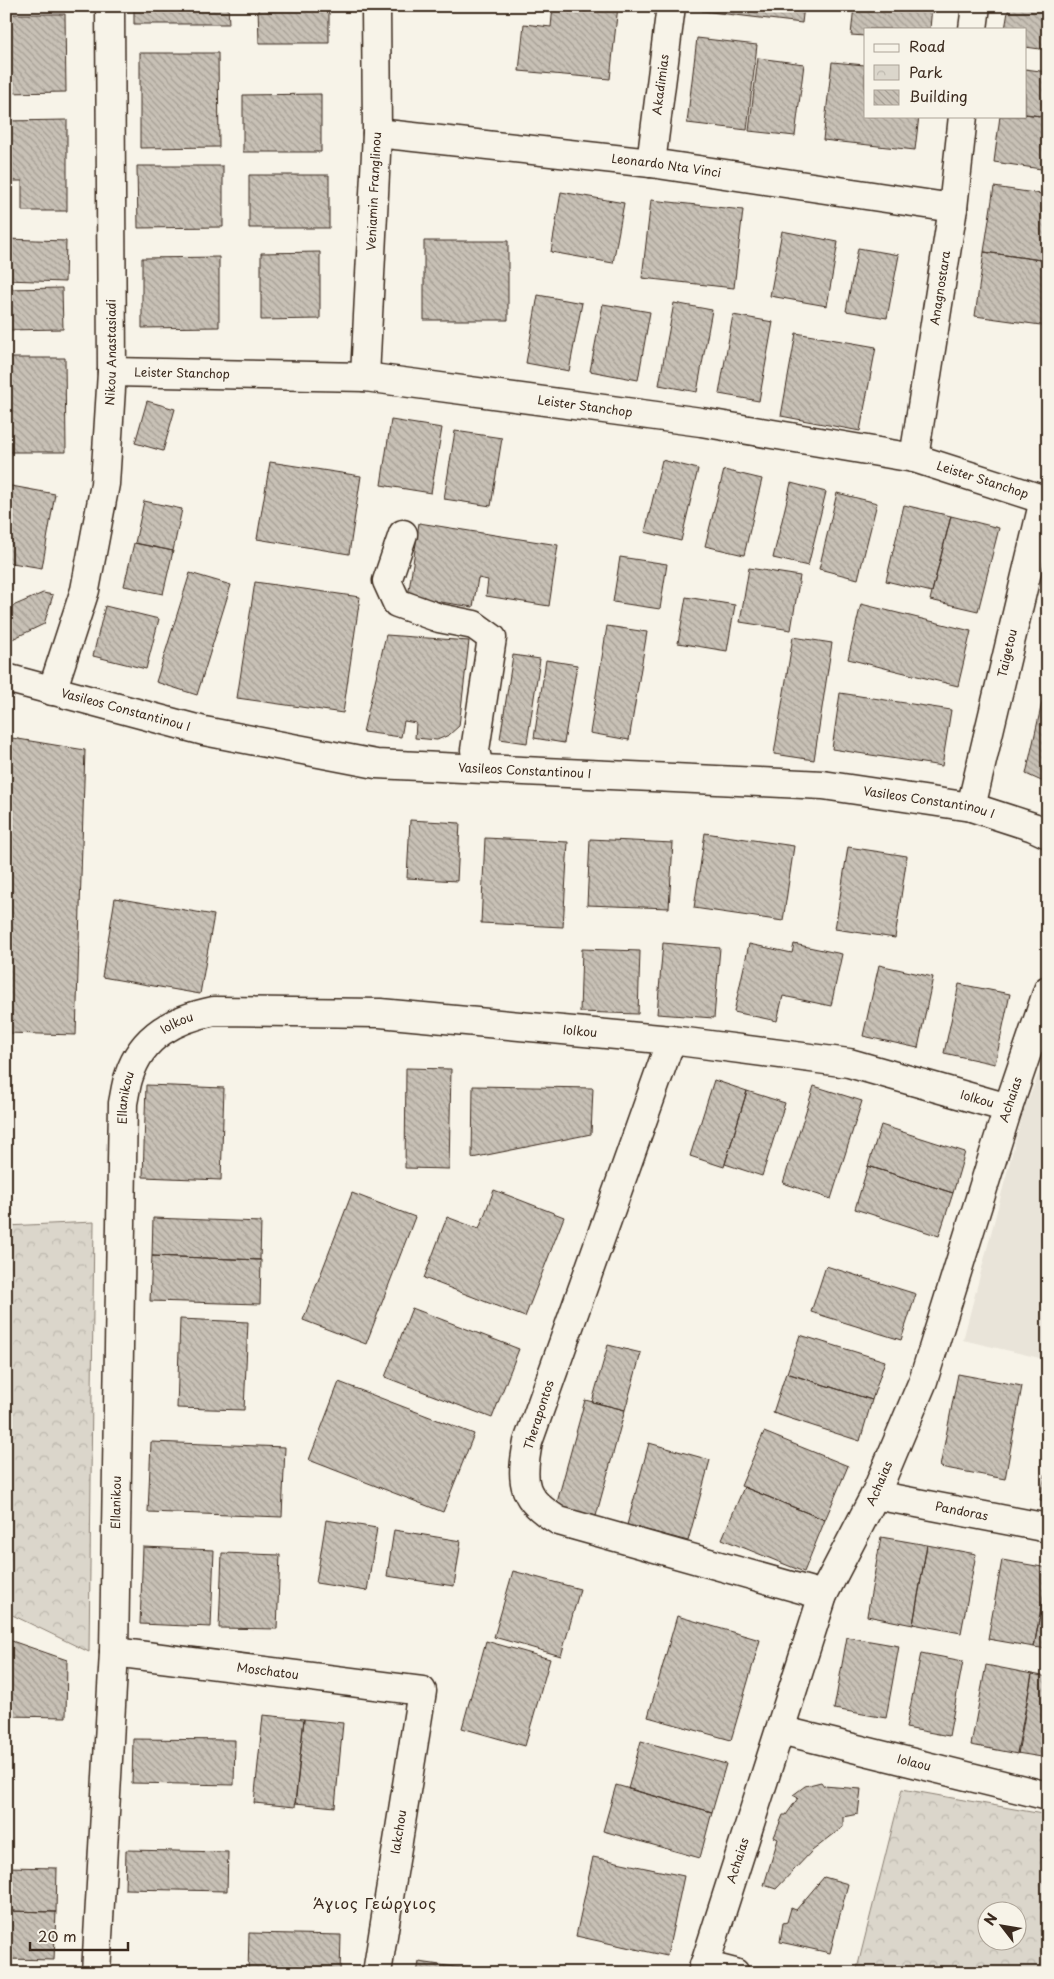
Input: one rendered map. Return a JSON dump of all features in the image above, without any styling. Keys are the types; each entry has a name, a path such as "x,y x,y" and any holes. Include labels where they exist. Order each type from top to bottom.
{"street":[{"name":"Nikou Anastasiadi","path":"52,691 85,590 105,484 112,372 110,6"},
{"name":"Veniamin Franglinou","path":"366,377 377,133 376,6"},
{"name":"Akadimias","path":"652,163 671,6"},
{"path":"973,28 976,6"},
{"name":"Anagnostara","path":"914,458 953,208 963,118"},
{"name":"Leonardo Nta Vinci","path":"377,133 652,163 953,208"},
{"name":"Leister Stanchop","path":"112,372 366,377 701,422 914,458 1046,501"},
{"name":"Taigetou","path":"971,807 1046,501"},
{"path":"403,534 387,581 397,603 439,618 474,625 492,638 475,750 479,768"},
{"name":"Vasileos Constantinou I","path":"6,678 204,732 376,764 823,785 971,807 1033,827 1048,834"},
{"name":"Achaias","path":"703,1969 823,1595 875,1495 923,1381 1008,1108 1048,990"},
{"name":"Iolkou","path":"152,1039 167,1027 189,1016 214,1011 380,1013 671,1040 849,1063 1008,1108"},
{"name":"Ellanikou","path":"96,1973 114,1652 123,1103 129,1076 138,1055 152,1039"},
{"name":"Therapontos","path":"671,1040 528,1442 523,1466 527,1493 541,1510 559,1521 823,1595"},
{"name":"Pandoras","path":"875,1495 1048,1528"},
{"name":"Moschatou","path":"114,1652 422,1691"},
{"name":"Iakchou","path":"377,1973 422,1691"},
{"name":"Iolaou","path":"780,1730 1048,1796"},
{"path":"703,1969 735,1973"}],"shaded area":[{"path":"1048,1052 1048,1360 963,1340 1023,1112"}],"green space":[{"path":"94,1222 89,1652 6,1612 6,1226"},
{"path":"902,1789 1048,1815 1048,1973 874,1973 857,1969"}],"building":[{"path":"134,6 228,6 229,24 134,24"},
{"path":"258,6 329,6 329,43 259,43"},
{"path":"553,6 618,6 610,79 519,71 524,24 551,27"},
{"path":"703,6 804,6 802,23 702,11"},
{"path":"854,6 932,6 930,28 864,28 864,36 851,35"},
{"path":"1009,6 1048,6 1048,50 1026,47 1026,28 1005,28"},
{"path":"6,14 65,14 66,92 6,93"},
{"path":"697,38 757,45 747,130 687,123"},
{"path":"140,53 218,53 219,147 140,148"},
{"path":"758,58 804,64 795,136 749,131"},
{"path":"832,62 864,65 864,118 919,118 915,150 823,140"},
{"path":"1026,69 1048,72 1048,117 1026,114"},
{"path":"321,94 321,152 243,152 243,95"},
{"path":"1026,114 1048,117 1048,170 994,162 1000,118 1026,118"},
{"path":"67,120 67,211 22,211 22,181 6,181 6,121"},
{"path":"137,166 223,166 223,227 138,228"},
{"path":"249,175 329,175 329,228 249,228"},
{"path":"994,187 1048,195 1048,261 984,252"},
{"path":"561,192 624,203 613,263 551,252"},
{"path":"651,200 743,210 734,288 642,278"},
{"path":"782,231 838,242 827,306 770,296"},
{"path":"6,239 66,241 65,282 6,280"},
{"path":"424,241 508,241 508,320 424,320"},
{"path":"858,248 899,255 887,318 846,311"},
{"path":"320,252 320,319 261,320 261,253"},
{"path":"984,252 1048,261 1048,326 975,316"},
{"path":"219,257 219,327 142,328 142,258"},
{"path":"62,288 63,329 6,330 6,289"},
{"path":"538,295 582,303 569,371 526,363"},
{"path":"674,303 712,310 697,392 659,385"},
{"path":"603,304 650,312 638,380 590,371"},
{"path":"733,315 773,322 759,401 719,394"},
{"path":"796,333 876,347 860,431 781,416"},
{"path":"6,358 65,358 66,452 6,452"},
{"path":"147,401 175,409 163,451 135,443"},
{"path":"391,420 442,428 431,493 381,485"},
{"path":"455,431 502,438 491,506 444,499"},
{"path":"662,460 698,469 681,541 645,532"},
{"path":"270,462 361,476 349,554 257,539"},
{"path":"724,470 762,479 744,555 705,546"},
{"path":"791,483 826,492 808,566 773,558"},
{"path":"6,485 55,494 42,568 6,562"},
{"path":"837,493 877,503 858,579 819,569"},
{"path":"144,501 182,509 173,551 135,543"},
{"path":"904,505 951,516 932,592 886,581"},
{"path":"951,516 999,528 978,611 930,600"},
{"path":"419,523 558,545 549,606 486,596 488,580 478,578 473,607 408,597"},
{"path":"134,543 173,551 163,594 124,586"},
{"path":"620,557 667,564 660,609 613,602"},
{"path":"749,568 800,576 791,630 740,622"},
{"path":"190,573 231,585 197,695 156,682"},
{"path":"255,582 360,597 343,713 237,698"},
{"path":"43,593 53,595 44,624 6,642 6,609"},
{"path":"686,597 735,605 727,651 678,643"},
{"path":"861,604 971,631 958,686 848,659"},
{"path":"105,606 159,619 146,669 93,656"},
{"path":"607,626 647,632 629,740 590,733"},
{"path":"386,635 469,641 459,726 449,735 437,740 415,738 416,723 404,721 401,737 363,732"},
{"path":"793,637 832,643 814,760 774,754"},
{"path":"513,655 540,659 527,743 500,739"},
{"path":"546,660 577,665 564,743 534,738"},
{"path":"1048,676 1048,784 1026,774"},
{"path":"840,693 951,710 942,766 832,749"},
{"path":"6,737 85,750 76,1035 6,1033"},
{"path":"410,820 460,823 457,881 407,878"},
{"path":"705,833 794,846 783,921 694,908"},
{"path":"485,838 568,842 563,927 481,923"},
{"path":"590,839 673,843 669,908 587,905"},
{"path":"848,847 907,856 895,938 835,929"},
{"path":"115,898 214,915 200,994 102,977"},
{"path":"663,943 720,948 714,1018 657,1014"},
{"path":"749,944 792,953 794,944 842,954 831,1006 783,996 777,1021 734,1012"},
{"path":"582,949 640,951 638,1014 580,1012"},
{"path":"879,965 933,977 918,1048 863,1036"},
{"path":"959,984 1010,994 995,1064 944,1053"},
{"path":"406,1068 451,1069 449,1169 405,1168"},
{"path":"714,1080 747,1091 724,1167 690,1156"},
{"path":"146,1085 224,1088 221,1180 143,1177"},
{"path":"473,1086 593,1088 591,1134 472,1158"},
{"path":"814,1086 862,1101 831,1199 783,1183"},
{"path":"747,1091 785,1103 762,1176 725,1164"},
{"path":"881,1125 965,1152 953,1193 868,1166"},
{"path":"868,1166 953,1193 939,1236 855,1209"},
{"path":"494,1190 564,1217 525,1317 424,1278 447,1217 479,1229"},
{"path":"352,1193 415,1217 366,1344 303,1320"},
{"path":"153,1218 261,1222 260,1260 152,1256"},
{"path":"152,1256 261,1260 260,1304 150,1301"},
{"path":"826,1266 916,1294 901,1340 811,1312"},
{"path":"412,1308 519,1349 492,1418 385,1377"},
{"path":"180,1319 248,1322 244,1410 177,1408"},
{"path":"800,1335 885,1361 872,1400 787,1373"},
{"path":"608,1345 641,1353 625,1410 592,1402"},
{"path":"786,1373 872,1400 860,1441 773,1413"},
{"path":"958,1374 1022,1386 1005,1479 940,1467"},
{"path":"339,1382 474,1434 443,1512 309,1460"},
{"path":"585,1400 625,1410 596,1516 556,1506"},
{"path":"764,1432 848,1466 825,1520 741,1486"},
{"path":"151,1442 285,1447 282,1517 148,1512"},
{"path":"649,1443 710,1460 688,1541 627,1525"},
{"path":"1048,1460 1048,1501 1040,1500"},
{"path":"744,1487 825,1520 804,1572 722,1539"},
{"path":"326,1520 377,1528 367,1591 316,1583"},
{"path":"394,1530 461,1541 454,1586 387,1576"},
{"path":"881,1537 927,1545 913,1625 867,1616"},
{"path":"927,1545 976,1554 961,1633 913,1624"},
{"path":"143,1547 214,1550 211,1627 140,1624"},
{"path":"222,1553 280,1555 277,1629 219,1628"},
{"path":"1002,1560 1048,1568 1034,1647 988,1639"},
{"path":"513,1571 580,1589 561,1656 494,1637"},
{"path":"1048,1574 1048,1649 1034,1647"},
{"path":"677,1616 760,1640 731,1740 648,1717"},
{"path":"847,1637 899,1646 886,1718 834,1709"},
{"path":"6,1639 67,1660 66,1717 6,1716"},
{"path":"486,1641 550,1659 525,1746 462,1728"},
{"path":"921,1653 963,1661 949,1736 906,1728"},
{"path":"986,1665 1032,1674 1018,1754 971,1745"},
{"path":"1032,1674 1048,1677 1048,1758 1017,1753"},
{"path":"263,1715 304,1719 295,1807 254,1803"},
{"path":"304,1719 343,1723 335,1807 295,1803"},
{"path":"133,1739 235,1740 234,1785 132,1783"},
{"path":"641,1741 726,1764 712,1812 628,1789"},
{"path":"821,1782 824,1786 861,1789 858,1814 843,1817 843,1827 812,1851 776,1889 764,1885 778,1839 774,1837 783,1815 786,1815 798,1798 793,1795 805,1786"},
{"path":"616,1785 712,1812 700,1858 603,1831"},
{"path":"126,1850 228,1852 227,1891 125,1889"},
{"path":"593,1857 684,1876 667,1956 576,1936"},
{"path":"6,1867 57,1868 56,1912 6,1911"},
{"path":"824,1877 848,1884 830,1953 780,1942 783,1923 787,1922 791,1908 796,1910"},
{"path":"6,1911 56,1912 54,1960 6,1959"},
{"path":"249,1933 341,1935 340,1973 248,1973"},
{"path":"419,1962 497,1973 417,1973"}],"district":[{"name":"Άγιος Γεώργιος","path":"375,1904"}]}
